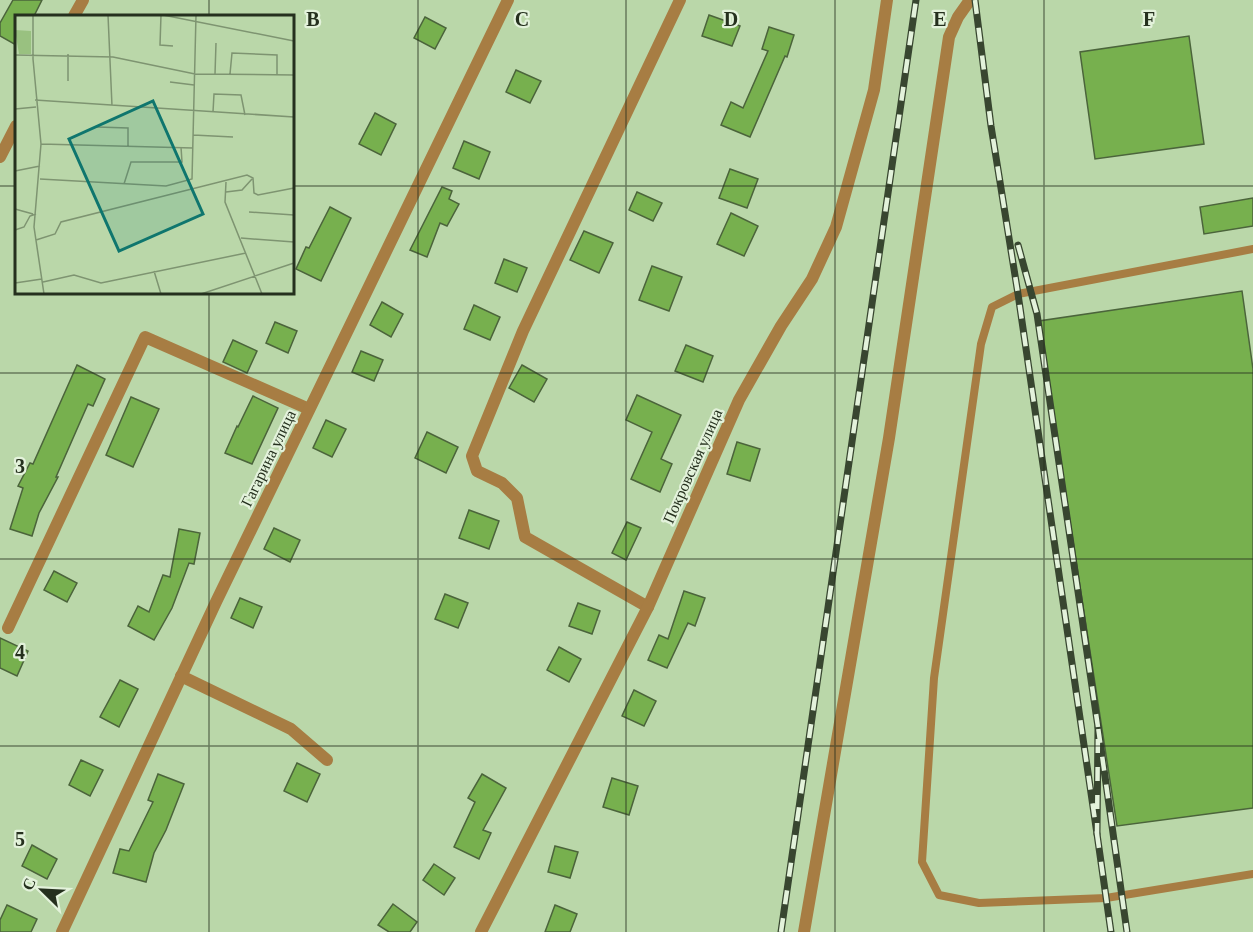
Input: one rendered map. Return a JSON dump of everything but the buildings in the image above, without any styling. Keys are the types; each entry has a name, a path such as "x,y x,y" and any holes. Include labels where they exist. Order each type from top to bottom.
{"street":[{"path":"75,15 83,0"},
{"name":"Гагарина улица","path":"62,932 181,676 508,0"},
{"path":"648,607 525,537 517,498 502,483 477,471 472,456 523,331 680,0"},
{"name":"Покровская улица","path":"481,932 648,607 739,400 781,326 812,279 836,227 874,90 887,0"},
{"path":"804,932 888,438 949,37 958,17 970,0"},
{"path":"0,157 15,128"},
{"path":"8,628 145,337 309,409"},
{"path":"181,676 291,729 327,760"}],"lane":[{"path":"1253,249 1018,294 992,307 981,344 934,678 922,862 939,895 980,903 1106,898 1253,874"}],"railway":[{"path":"781,932 916,0"},
{"path":"975,0 991,126 1018,294 1097,834 1098,727 1127,932"},
{"path":"1018,245 1037,314 1098,727"},
{"path":"1097,834 1111,932"}]}
